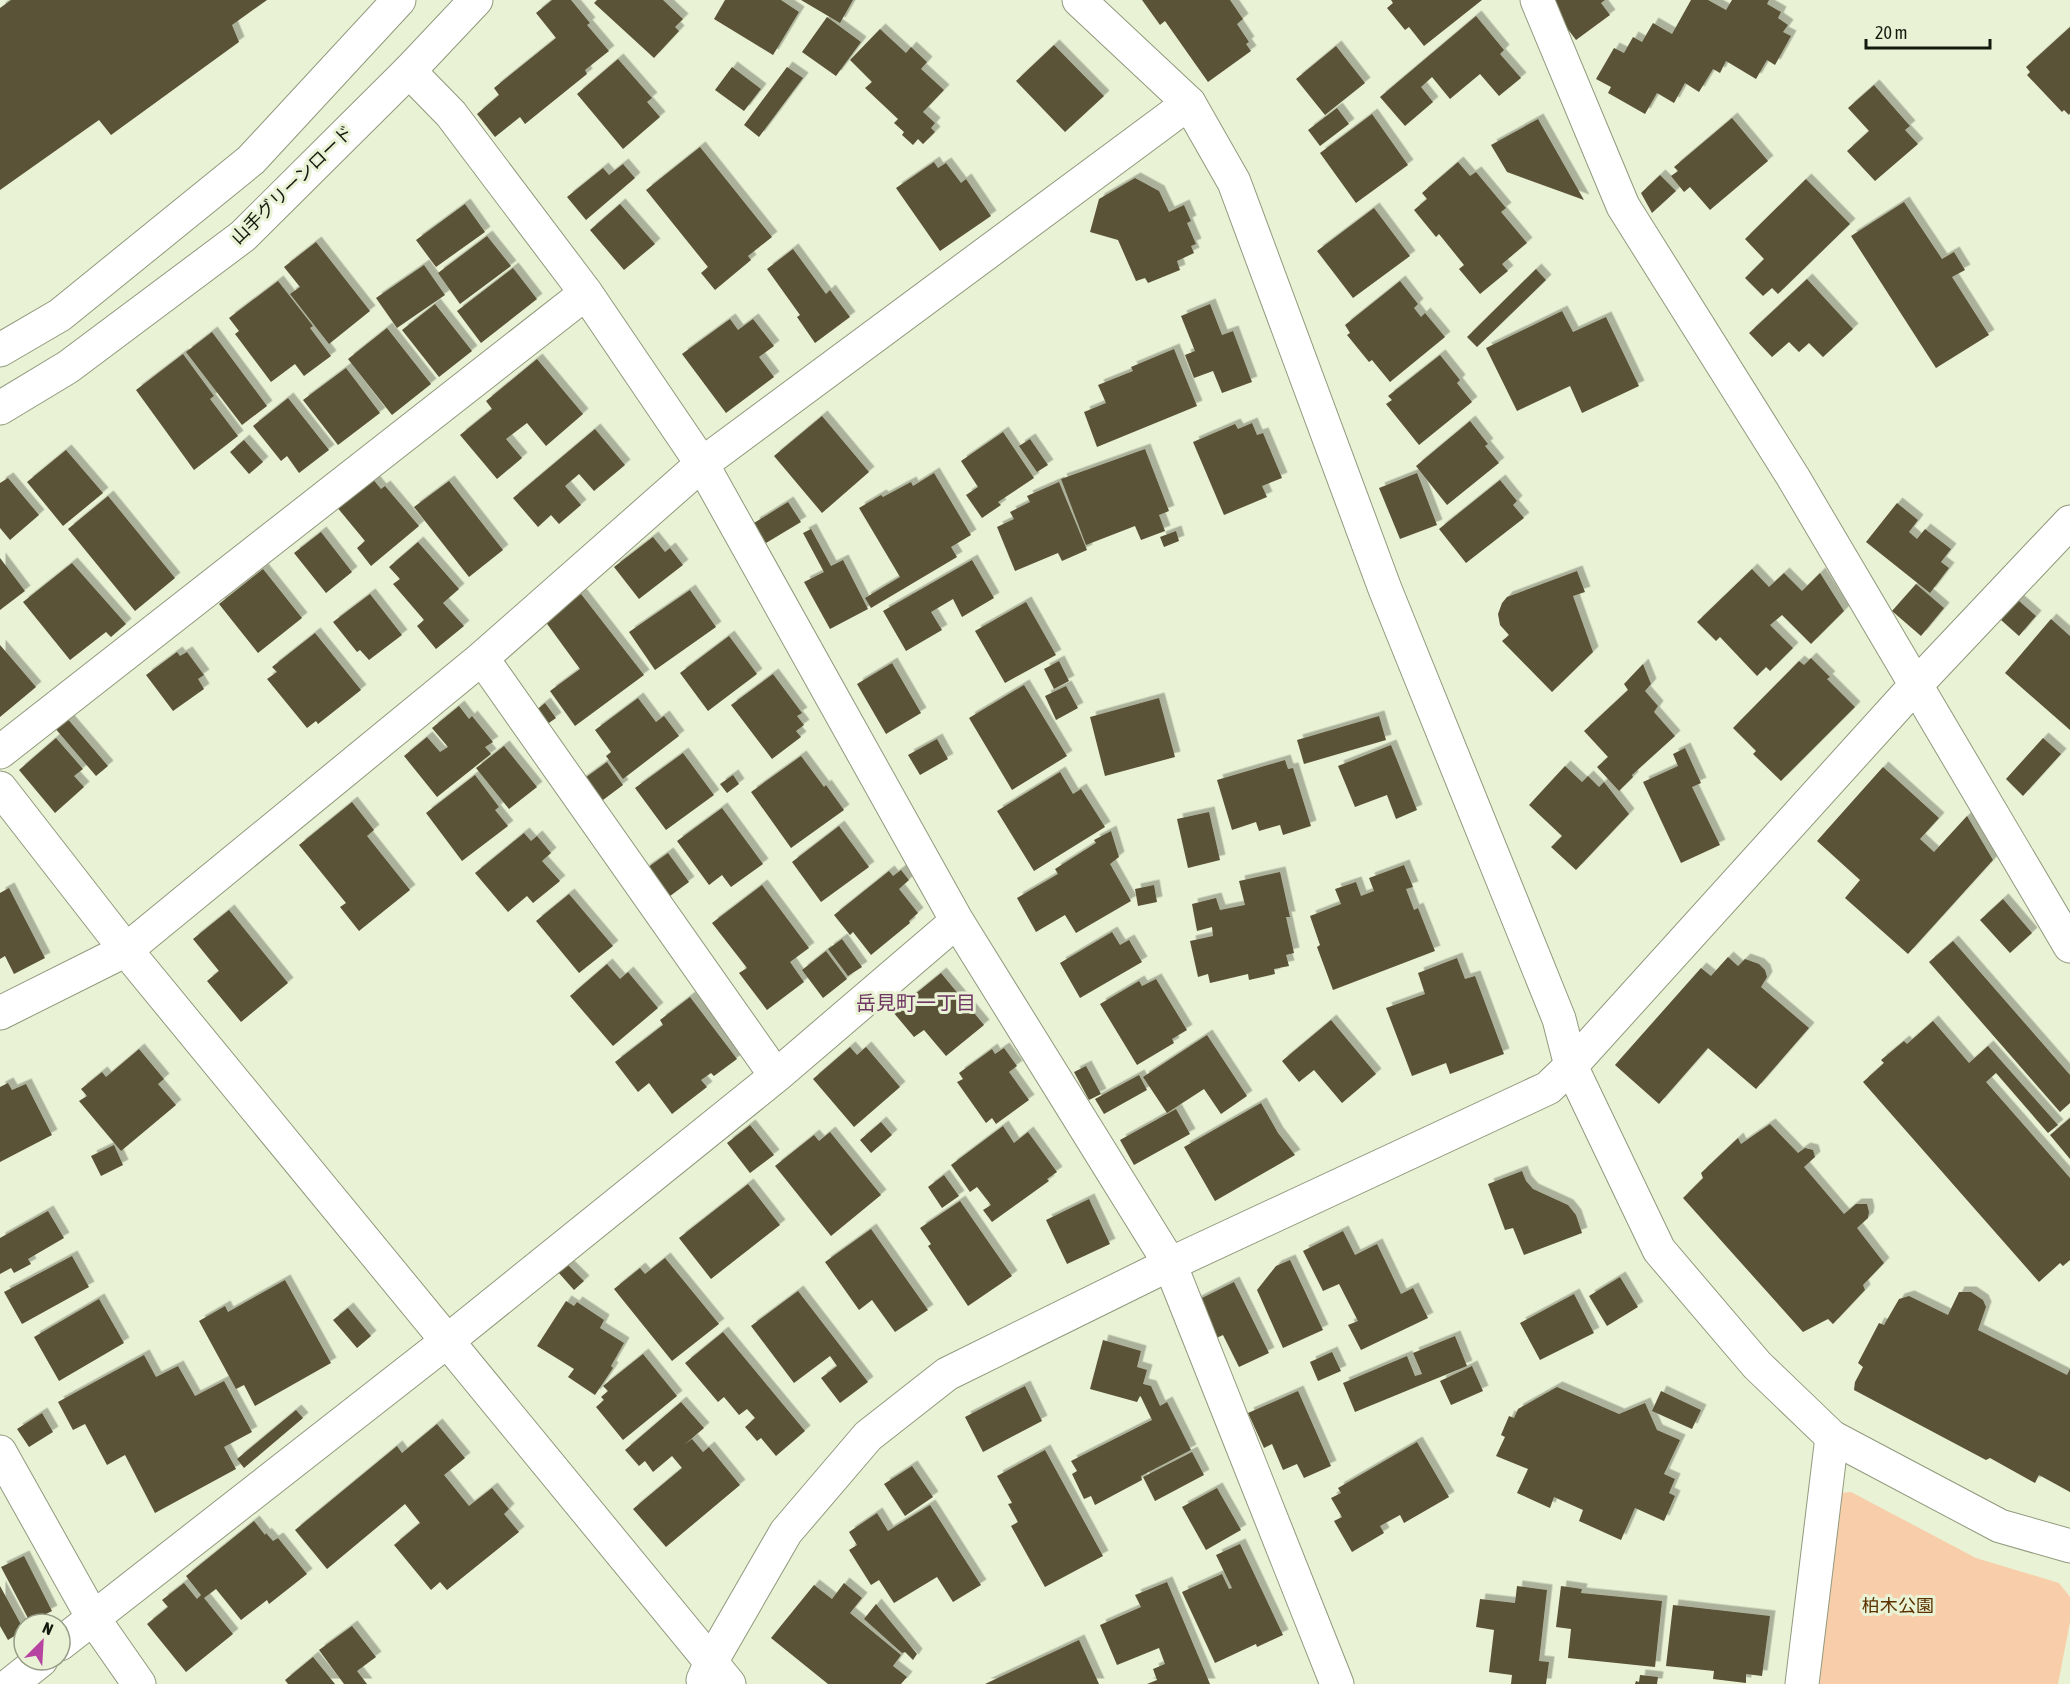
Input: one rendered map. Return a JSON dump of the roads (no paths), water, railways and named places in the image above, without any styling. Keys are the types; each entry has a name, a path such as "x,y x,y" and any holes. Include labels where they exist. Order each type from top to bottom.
{"street":[{"path":"0,350 60,315 251,160 399,0"},
{"name":"山手グリーンロード","path":"0,408 68,367 243,236 476,0"},
{"path":"1536,0 1623,206 1793,477 2070,946"},
{"path":"1084,1 1189,103 1234,182 1385,589 1558,1019 1571,1066 1659,1250 1757,1365 1832,1437 2000,1526 2070,1546"},
{"path":"408,71 451,114 586,293 702,464 957,921 1170,1264 1337,1684"},
{"path":"0,1013 126,951 482,658 702,464 1189,103"},
{"path":"0,752 586,293"},
{"path":"0,788 126,951 446,1342 714,1677 786,1532 868,1436 947,1374 1170,1264 1548,1088 1571,1066 1915,686 2070,522"},
{"path":"482,658 776,1076"},
{"path":"72,1635 446,1342 776,1076 957,921"},
{"path":"1802,1684 1832,1437"},
{"path":"0,1452 93,1618 139,1684"},
{"path":"11,1684 26,1672"}],"district":[{"name":"岳見町一丁目","path":"916,1003"}],"park label":[{"name":"柏木公園","path":"1898,1606"}]}
